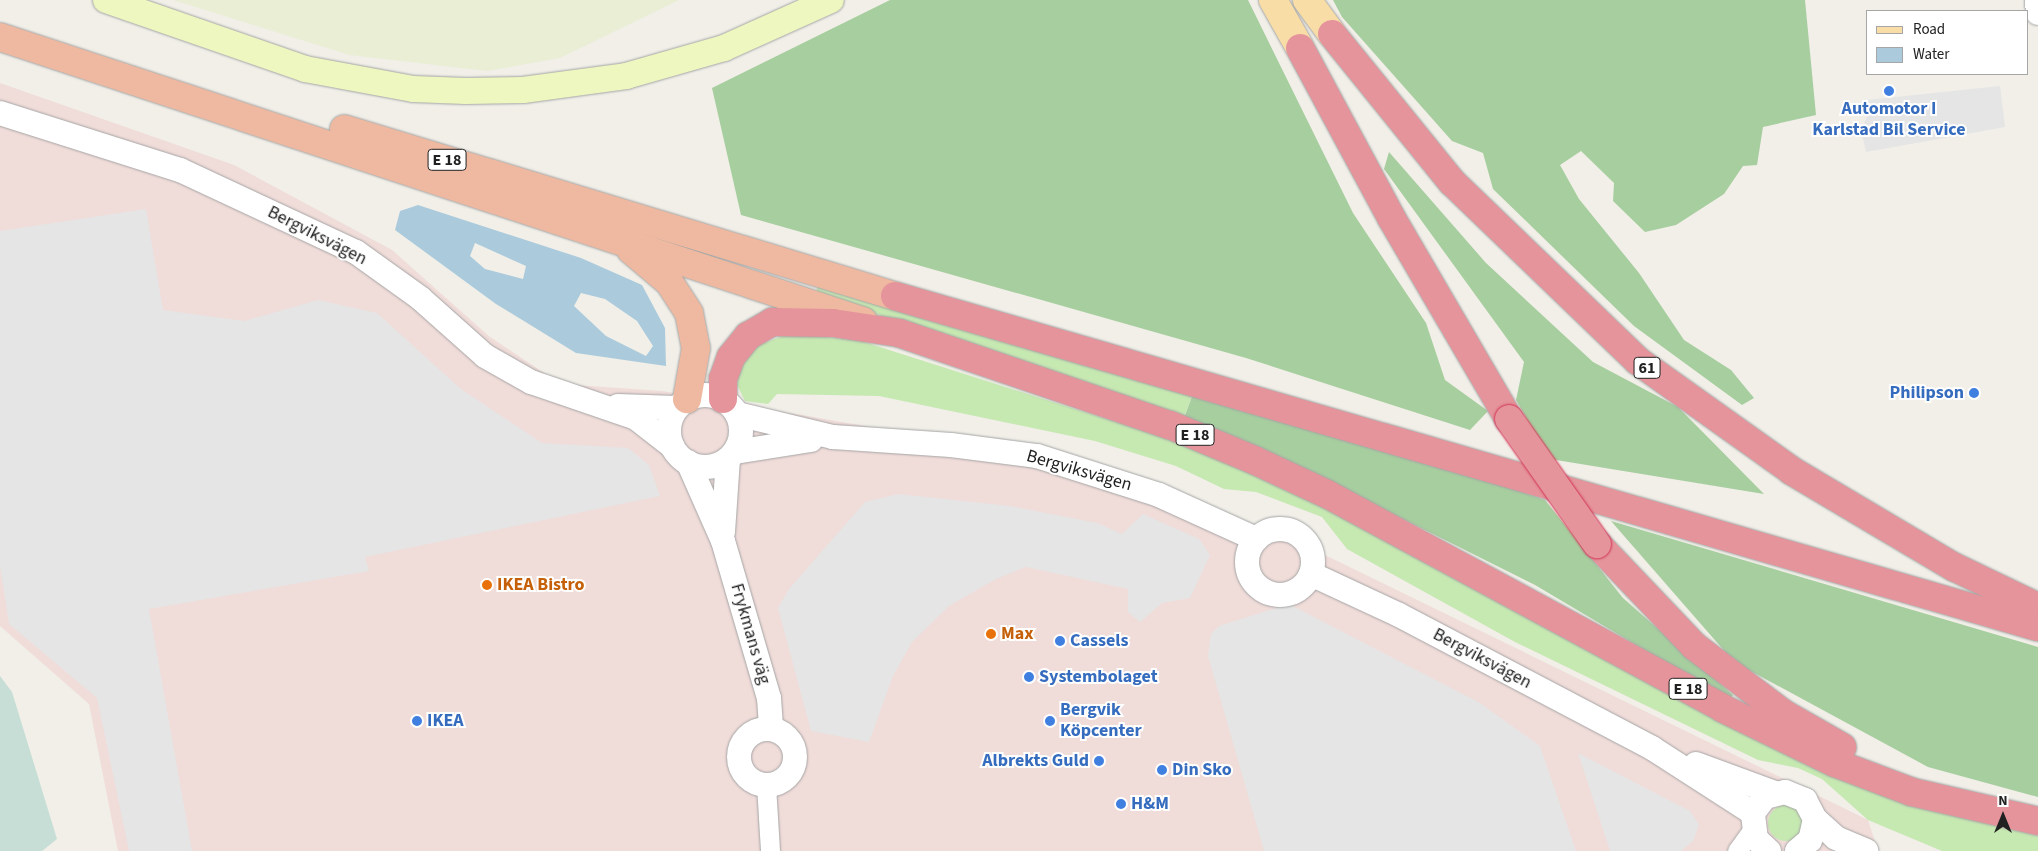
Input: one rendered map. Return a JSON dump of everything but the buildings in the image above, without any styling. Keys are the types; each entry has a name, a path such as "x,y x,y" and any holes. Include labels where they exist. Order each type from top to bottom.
{"highway":[{"name":"E 18","path":"0,24 895,296 2038,627"},
{"name":"61","path":"1332,34 1452,182 1638,361 1792,471 1954,567 2038,607"},
{"name":"E 18","path":"0,37 616,238 1170,425 1254,460 1444,555 1722,708 1835,763 1912,792 2028,819"},
{"path":"1300,48 1392,219 1509,418 1597,544 1694,646 1784,714 1877,764 2028,819"},
{"path":"616,238 669,282 689,312 696,348 682,404"},
{"path":"730,407 723,379 731,357 748,336 772,322 810,321 899,333"}],"main road":[{"path":"106,0 305,69 413,89 466,91 523,90 626,76 724,48 830,0"},
{"path":"1273,0 1300,48"},
{"name":"61","path":"1307,0 1332,34"}],"street":[{"path":"2036,0 2038,13"},
{"name":"Bergviksvägen","path":"0,113 180,170 356,252 420,298 485,356 531,382 607,406 636,418 680,454"},
{"path":"702,394 730,407 741,433 731,455 708,467 680,454 669,426 682,404 702,394"},
{"name":"Bergviksvägen","path":"607,406 682,404"},
{"name":"Bergviksvägen","path":"730,407 833,438"},
{"name":"Bergviksvägen","path":"731,455 833,438 951,445 1037,456 1159,495 1256,539"},
{"name":"Frykmans väg","path":"680,454 723,541 769,698 771,729"},
{"name":"Frykmans väg","path":"723,541 731,455"},
{"path":"1275,529 1297,532 1311,548 1311,574 1292,592 1260,590 1248,566 1256,539 1275,529"},
{"name":"Bergviksvägen","path":"1311,574 1399,615 1652,748 1775,793 1800,797 1815,819"},
{"path":"771,729 791,742 795,757 783,780 766,785 743,772 739,754 746,738 771,729"},
{"name":"Bergviksvägen","path":"1652,748 1753,822 1768,851"},
{"path":"766,785 770,851"},
{"path":"1737,851 1753,822 1775,793"},
{"path":"1797,851 1810,840 1815,819 1836,838 1866,851"}],"shaded area":[{"path":"0,83 234,165 392,250 490,337 561,384 662,391 1061,460 1329,557 1868,820 1878,851 118,851 89,704 0,626"},
{"path":"2000,86 2005,127 1866,152 1861,130 1869,113 1867,100"},
{"path":"146,209 163,310 244,321 318,300 377,313 461,389 542,443 628,448 649,465 660,496 365,557 369,571 149,609 192,851 129,851 97,698 9,624 0,566 0,231"},
{"path":"898,494 1010,506 1097,523 1122,534 1143,514 1199,539 1210,555 1190,598 1162,603 1140,622 1128,612 1128,589 1026,567 996,579 949,606 912,642 893,676 869,742 811,731 778,608 789,589 865,502"},
{"path":"1289,604 1480,703 1540,746 1576,851 1264,851 1208,656 1211,634 1219,626"},
{"path":"0,676 12,692 57,839 42,851 0,851"},
{"path":"1578,753 1690,811 1699,825 1693,841 1681,851 1610,851"}],"green space":[{"path":"173,0 679,0 560,58 487,71 350,55"},
{"path":"890,0 1248,0 1353,213 1426,323 1445,380 1488,411 1470,430 1246,358 741,215 712,88"},
{"path":"1333,0 1805,0 1816,115 1763,127 1757,165 1743,166 1724,194 1676,225 1645,232 1613,201 1614,183 1581,151 1560,165 1579,199 1639,273 1684,340 1731,370 1754,398 1742,405 1634,326 1493,189 1483,153 1452,141 1342,17"},
{"path":"1389,152 1486,263 1593,362 1678,407 1764,494 1550,459 1516,400 1524,362 1384,169"},
{"path":"818,281 1194,391 1184,417 816,294"},
{"path":"790,333 861,341 1182,443 1321,506 1916,803 2038,836 2038,851 1942,851 1868,820 1822,779 1798,768 1758,760 1515,642 1347,549 1322,517 1256,492 1224,489 1176,466 1095,441 879,396 777,394 768,404 745,401 735,381 742,360 756,346"},
{"path":"1194,391 1440,463 1545,500 1623,598 1733,695 1729,700 1535,585 1365,500 1184,418"},
{"path":"1611,521 2038,647 2038,797 1928,767 1734,662"},
{"path":"1786,805 1798,811 1804,823 1798,835 1786,841 1774,835 1768,823 1774,811"}],"water":[{"path":"418,205 581,258 642,285 665,328 666,366 576,353 496,304 395,230 400,211","holes":["475,243 526,266 523,279 485,269 470,256","581,293 605,299 637,321 653,346 646,356 606,336 574,306"]}],"place":[{"name":"Automotor I Karlstad Bil Service","path":"1889,91"},
{"name":"Philipson","path":"1974,393"},
{"name":"IKEA Bistro","path":"487,585"},
{"name":"Max","path":"991,634"},
{"name":"Cassels","path":"1060,641"},
{"name":"Systembolaget","path":"1029,677"},
{"name":"IKEA","path":"417,721"},
{"name":"Bergvik Köpcenter","path":"1050,721"},
{"name":"Albrekts Guld","path":"1099,761"},
{"name":"Din Sko","path":"1162,770"},
{"name":"H&M","path":"1121,804"}]}
